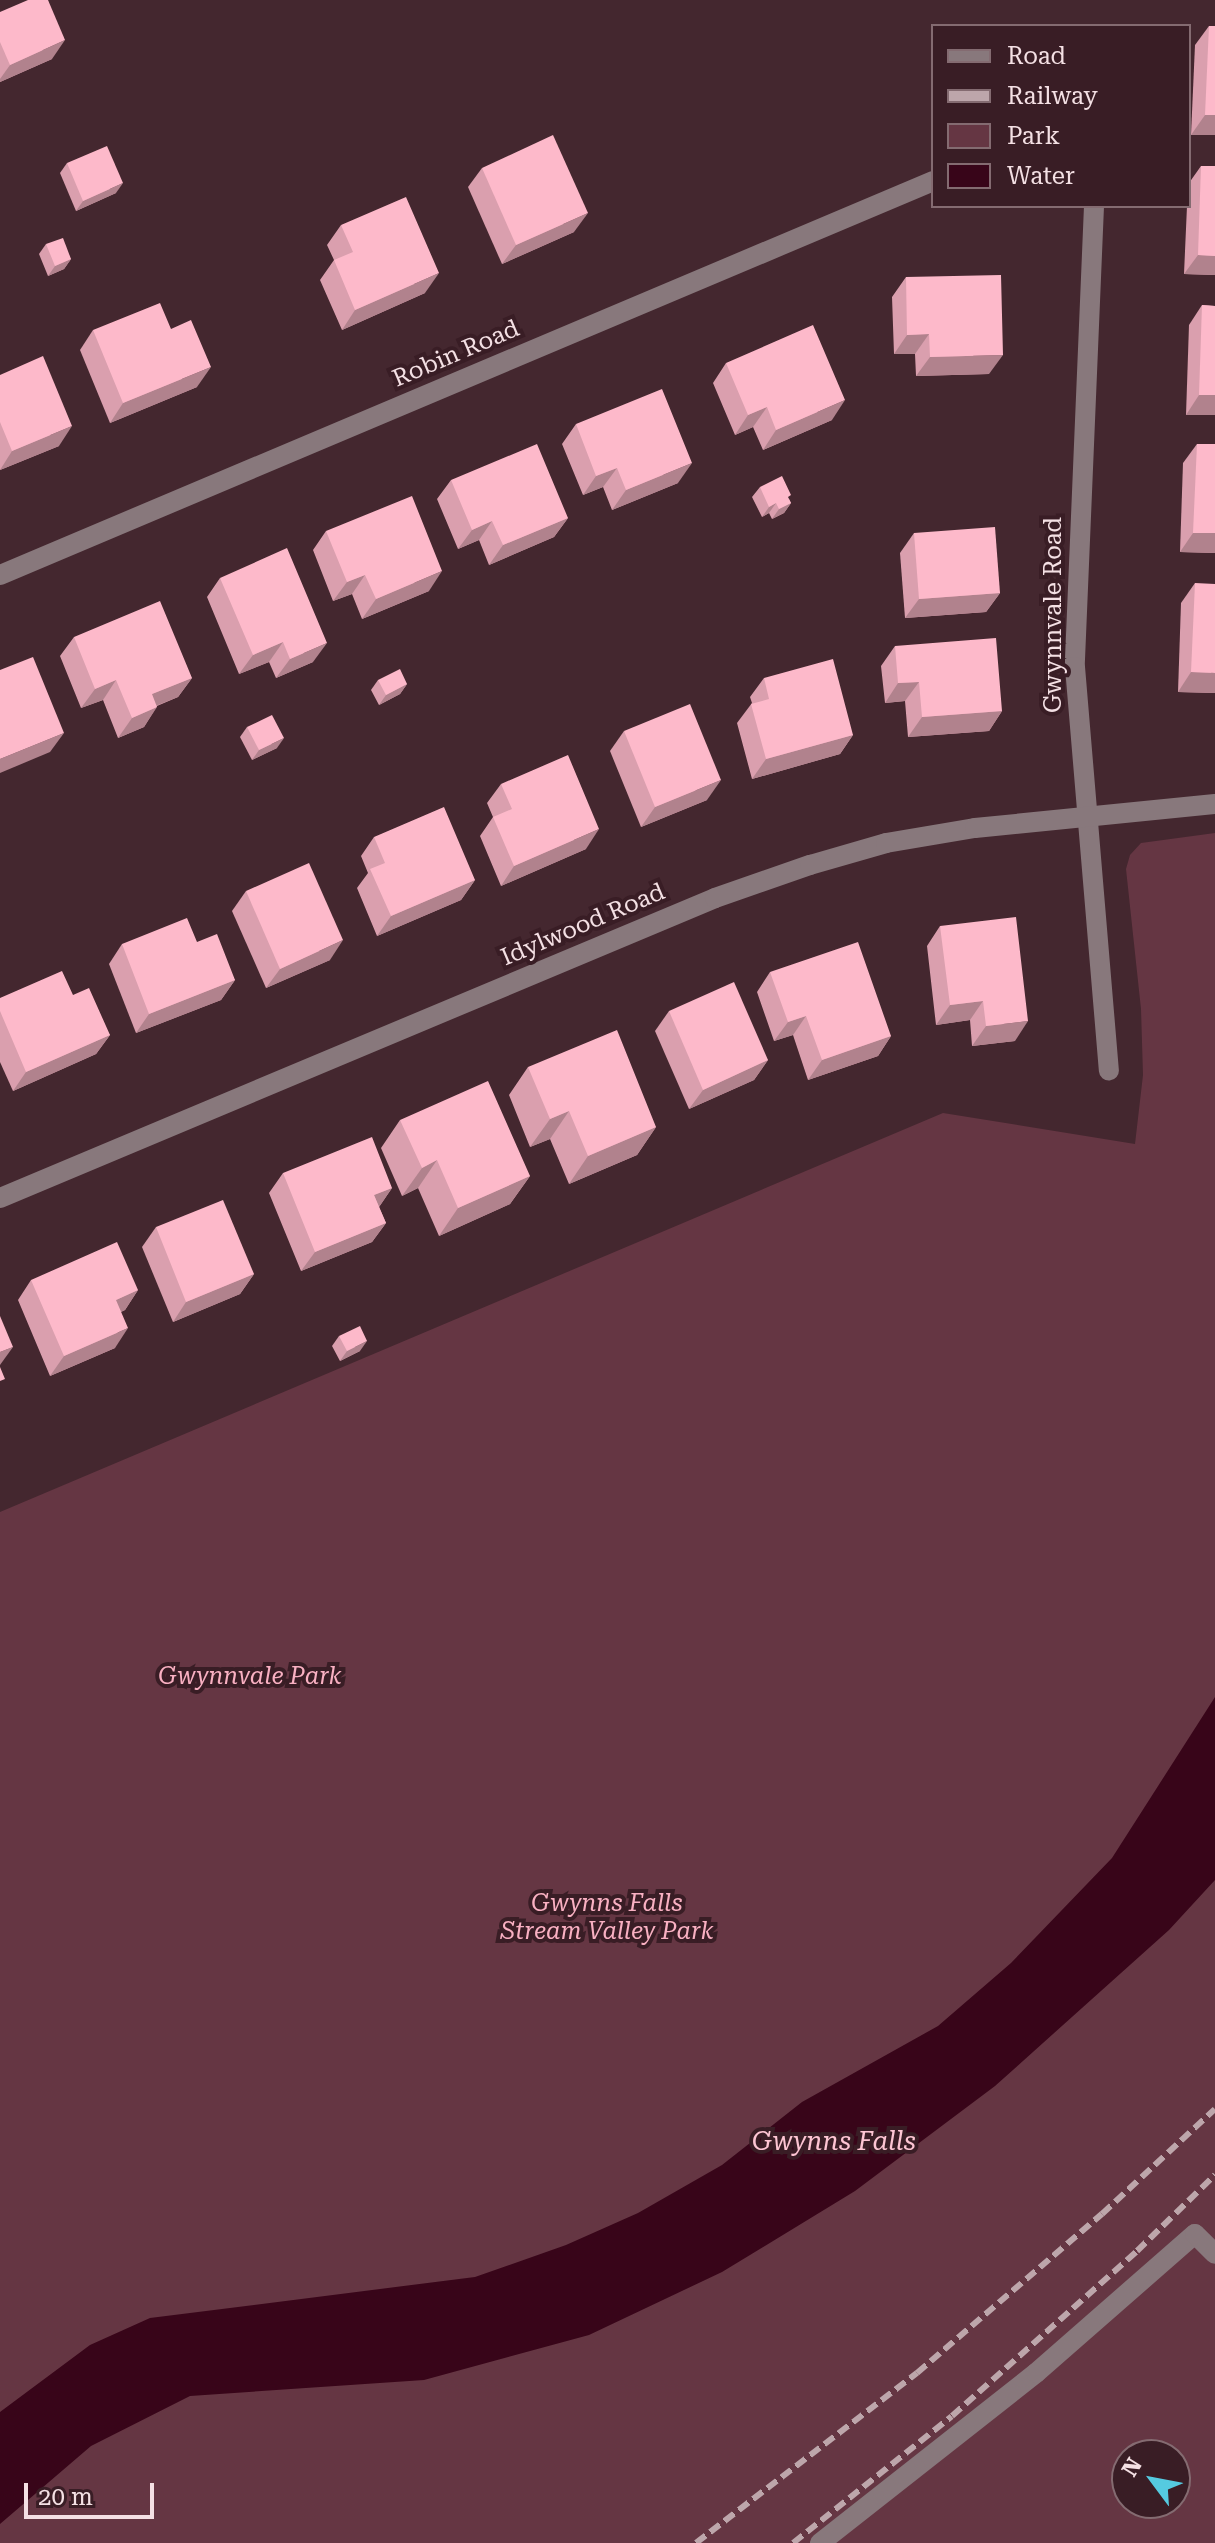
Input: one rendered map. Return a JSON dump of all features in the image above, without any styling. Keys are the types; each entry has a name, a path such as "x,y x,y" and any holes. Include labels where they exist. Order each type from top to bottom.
{"street":[{"name":"Robin Road","path":"0,575 931,182"},
{"name":"Gwynnvale Road","path":"1094,208 1075,667 1109,1071"},
{"name":"Idylwood Road","path":"0,1198 715,898 810,865 886,843 975,828 1215,804"},
{"path":"820,2543 1036,2373 1195,2234 1215,2254"}],"green space":[{"name":"Gwynns Falls Stream Valley Park","path":"1215,833 1215,2543 0,2543 0,1512 943,1113 1135,1144 1143,1075 1141,1009 1126,869 1130,855 1141,843"}],"water":[{"name":"Gwynns Falls","path":"1215,1697 1215,1880 1169,1930 995,2086 855,2191 722,2272 589,2335 424,2380 190,2396 91,2446 0,2524 0,2412 90,2345 150,2318 475,2277 566,2245 638,2213 722,2165 802,2102 938,2026 1011,1963 1112,1858"}],"building":[{"path":"28,0 48,0 65,40 10,65 0,42 0,12"},
{"path":"1209,26 1215,26 1215,115 1205,115"},
{"path":"553,135 588,213 516,245 482,168"},
{"path":"107,146 123,183 83,201 67,163"},
{"path":"1201,166 1215,166 1215,256 1198,255"},
{"path":"406,197 439,273 355,310 334,260 353,252 341,225"},
{"path":"63,238 71,259 55,266 46,244"},
{"path":"1001,275 1003,355 930,357 929,334 907,335 906,277"},
{"path":"160,303 171,329 191,320 211,367 123,403 93,330"},
{"path":"1202,305 1215,306 1215,395 1199,395"},
{"path":"813,325 845,400 776,430 767,407 748,415 726,363"},
{"path":"43,356 72,426 12,451 0,422 0,375"},
{"path":"662,389 692,463 626,490 617,468 596,476 576,424"},
{"path":"537,444 568,518 503,545 492,521 472,530 451,480"},
{"path":"1197,444 1215,444 1215,533 1193,533"},
{"path":"782,476 791,495 788,497 791,503 779,509 776,503 769,507 760,487"},
{"path":"412,496 442,571 376,599 365,575 347,582 326,531"},
{"path":"995,527 1000,593 919,599 914,533"},
{"path":"287,548 327,643 290,659 283,642 253,655 220,578"},
{"path":"1195,583 1215,584 1215,673 1191,672"},
{"path":"160,601 192,678 152,694 157,707 132,718 116,680 95,689 74,637"},
{"path":"996,638 1002,711 922,717 919,682 898,683 895,646"},
{"path":"33,657 64,733 0,759 0,670"},
{"path":"833,659 853,735 766,759 751,704 769,699 764,678"},
{"path":"400,669 407,684 386,695 378,680"},
{"path":"690,704 721,780 655,807 624,731"},
{"path":"272,715 284,738 259,750 247,727"},
{"path":"568,755 599,829 514,866 493,817 512,809 501,784"},
{"path":"444,807 475,880 391,916 370,869 385,863 374,837"},
{"path":"309,863 343,940 280,969 246,891"},
{"path":"1016,917 1028,1021 986,1026 983,1001 950,1005 940,926"},
{"path":"187,918 197,942 217,934 235,980 149,1014 122,944"},
{"path":"858,942 891,1036 822,1060 806,1016 788,1022 770,972"},
{"path":"62,971 73,995 89,988 110,1035 26,1072 0,1011 0,998"},
{"path":"734,982 768,1060 703,1090 669,1011"},
{"path":"617,1030 656,1127 588,1156 569,1111 550,1119 528,1067"},
{"path":"488,1081 530,1176 458,1208 437,1160 422,1168 400,1120"},
{"path":"372,1137 392,1188 374,1195 386,1223 315,1252 283,1173"},
{"path":"223,1200 254,1274 186,1302 156,1227"},
{"path":"117,1242 138,1290 116,1300 128,1328 64,1356 31,1280"},
{"path":"0,1316 13,1347 0,1352"},
{"path":"360,1326 367,1341 347,1351 339,1336"}],"railway":[{"path":"696,2543 917,2373 1102,2214 1215,2109"},
{"path":"793,2543 952,2416 1137,2251 1215,2175"}],"park label":[{"name":"Gwynnvale Park","path":"250,1677"}]}
